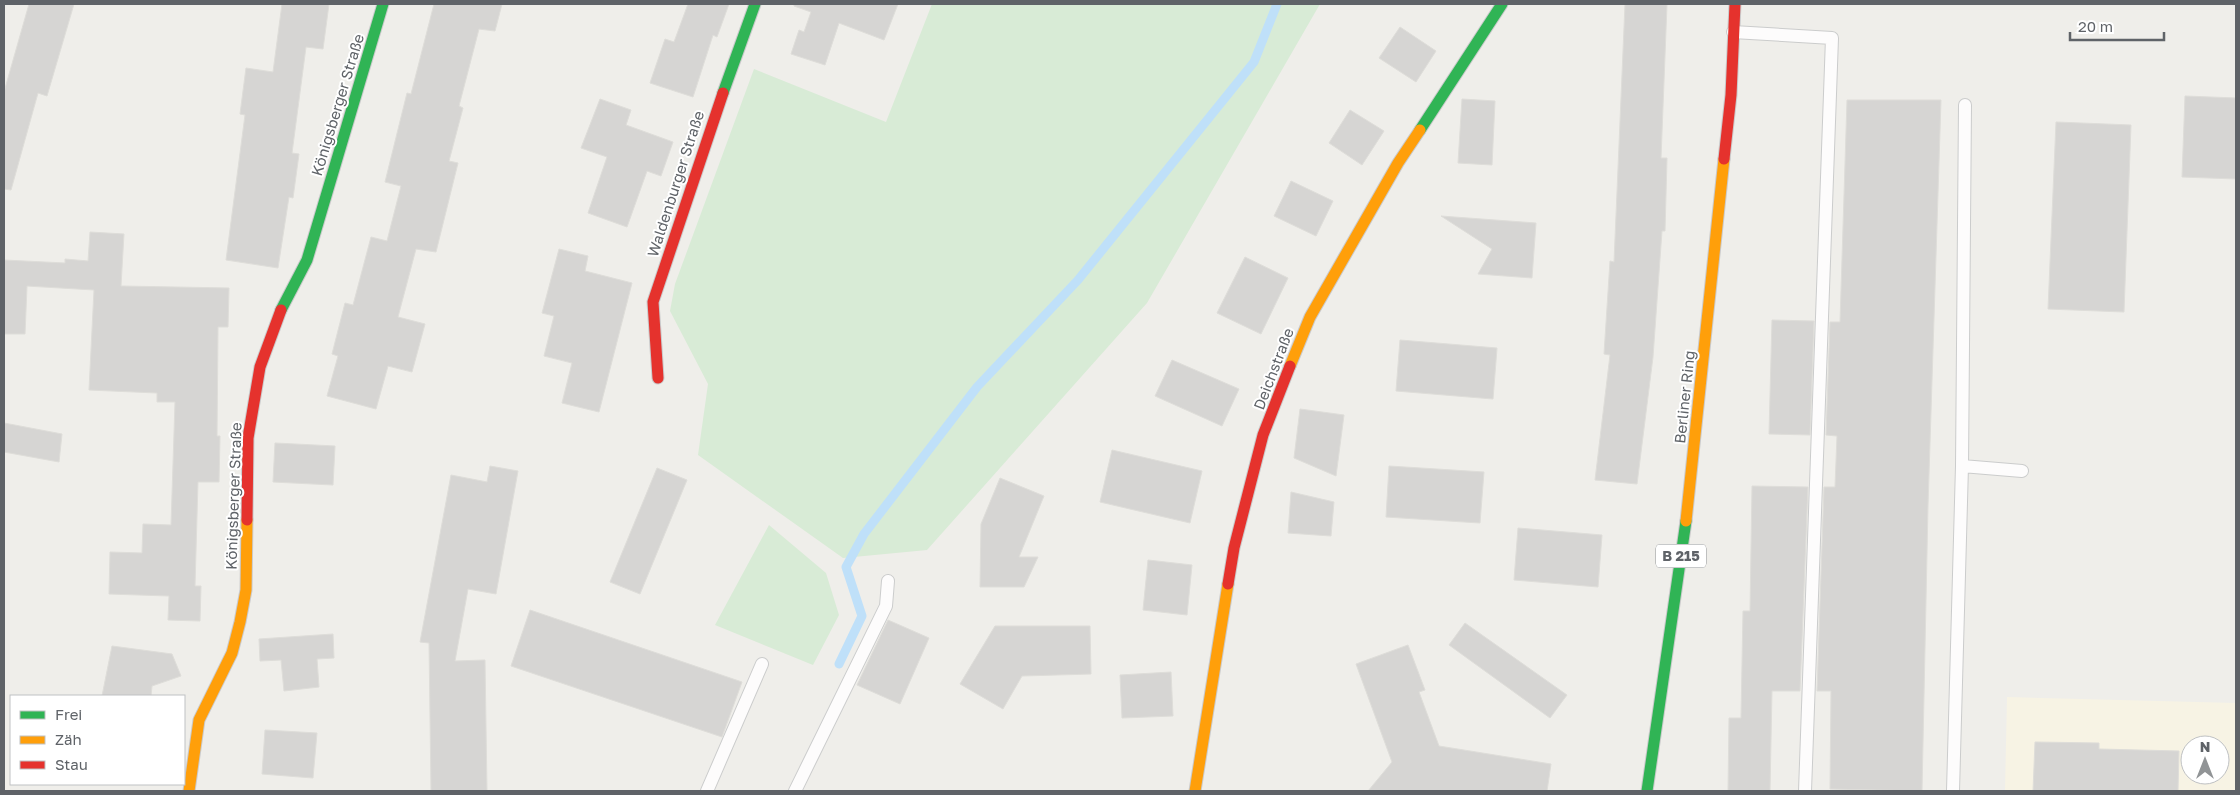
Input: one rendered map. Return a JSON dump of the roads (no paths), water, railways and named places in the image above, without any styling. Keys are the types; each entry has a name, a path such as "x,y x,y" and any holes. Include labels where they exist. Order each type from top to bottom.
{"street":[{"name":"Königsberger Straße","path":"189,791 199,720 232,653 246,590 248,438 260,367 282,306 307,260 384,4"},
{"name":"Waldenburger Straße","path":"658,378 653,302 738,46 755,4"},
{"name":"Deichstraße","path":"1194,791 1234,548 1263,435 1310,317 1398,163 1502,4"},
{"name":"Berliner Ring","path":"1646,791 1687,516 1731,95 1735,4"}],"lane":[{"path":"1734,32 1832,38 1806,791"},
{"path":"1953,791 1962,466 1965,105"},
{"path":"1962,466 2022,471"},
{"path":"795,791 886,606 888,581"},
{"path":"707,791 762,664"}],"waterway":[{"path":"839,664 862,616 846,567 864,534 977,387 1078,280 1254,62 1277,4"}]}
